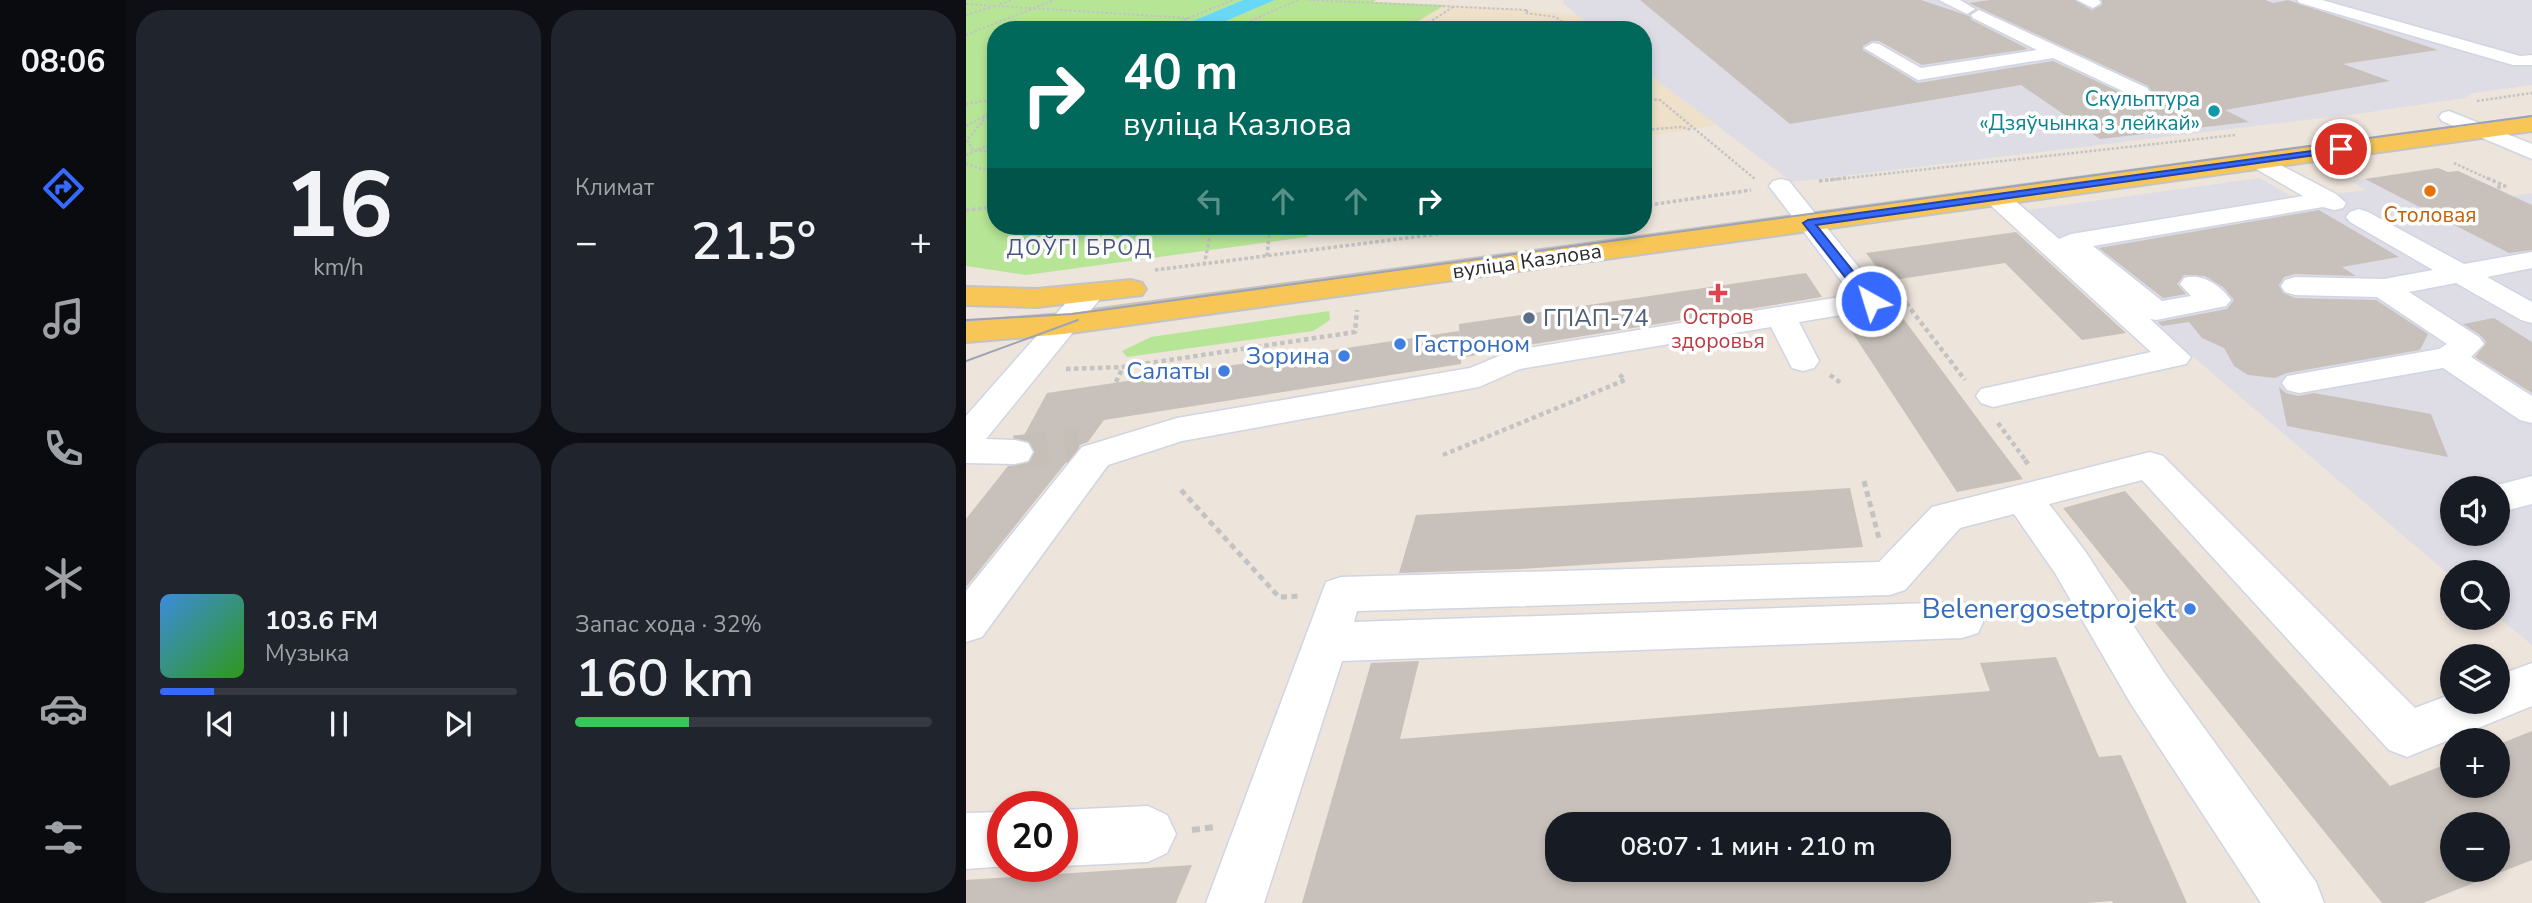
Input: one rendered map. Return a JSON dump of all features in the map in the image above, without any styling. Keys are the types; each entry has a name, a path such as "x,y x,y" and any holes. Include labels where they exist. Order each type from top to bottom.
{"main road":[{"path":"2014,172 2532,105"},
{"name":"вуліца Казлова","path":"1652,212 1794,203 1996,197 2532,124"},
{"name":"вуліца Казлова","path":"1652,227 1945,181"},
{"name":"вуліца Казлова","path":"966,296 1037,298 1089,294 1538,235"},
{"name":"вуліца Казлова","path":"966,332 1063,324 1601,235"}],"street":[{"path":"1947,0 2140,92"},
{"path":"2305,0 2519,61 2532,60"},
{"path":"1873,48 1918,74 2055,52"},
{"path":"2449,117 2532,152"},
{"path":"2259,160 2532,314"},
{"path":"1993,396 2175,357 1996,197"},
{"path":"966,624 1087,450 1177,430 1479,377 1511,360 1871,301 1794,203"},
{"path":"2194,284 2216,300 2156,311 2071,242 2345,209"},
{"path":"2295,286 2384,288 2532,260"},
{"path":"2299,383 2449,357 2468,344 2384,288"},
{"path":"966,439 1089,294"},
{"path":"1781,317 1803,361"},
{"path":"2449,357 2532,412"},
{"path":"966,451 1016,452"},
{"path":"1235,903 1260,822 1341,594 1889,578 1946,517 2150,465 2407,734 2458,714"},
{"path":"2510,496 2532,490"},
{"path":"2022,496 2070,562 2148,689 2295,903"},
{"path":"1324,642 1962,620"},
{"path":"2510,693 2532,684"},
{"path":"1078,837 1148,834"},
{"path":"966,841 987,840"}],"path":[{"path":"966,15 1013,0"},
{"path":"1002,21 1054,0"},
{"path":"1181,21 1233,0"},
{"path":"1250,21 1298,0"},
{"path":"1308,0 1528,10 1525,13 1556,17 1561,21"},
{"path":"966,4 1188,18"},
{"path":"1431,21 1454,6"},
{"path":"966,35 987,27"},
{"path":"2477,101 2532,93"},
{"path":"1652,99 1660,100 1759,182 1751,191 1652,212"},
{"path":"966,104 987,100"},
{"path":"966,126 987,116"},
{"path":"987,116 967,140 973,150 987,151"},
{"path":"1652,129 1681,127 1696,131"},
{"path":"1819,181 2246,133"},
{"path":"966,155 987,147"},
{"path":"2450,161 2505,186 2495,188"},
{"path":"966,164 987,170"},
{"path":"966,210 987,208"},
{"path":"1204,265 1209,235"},
{"path":"1266,256 1269,235"},
{"path":"1152,271 1430,235"},
{"path":"1443,456 1625,380 1592,347"},
{"path":"1115,382 1123,367"},
{"path":"1864,481 1889,578"},
{"path":"1181,490 1279,597"},
{"path":"1148,834 1260,822"}],"shaded area":[{"path":"1564,0 2532,0 2532,85 2363,113 1792,182 1652,77 1652,21 1584,21 1563,3"},
{"path":"1445,5 1531,10 1579,16 1584,21 1418,21"},
{"path":"1652,77 1681,99 1717,125 1652,136"},
{"path":"2438,168 2448,172 2458,171 2507,193 2500,198 2532,193 2532,645 2510,627 2510,560 2440,560 2440,567 2022,211 2260,178 2295,199 2367,190 2350,181"}],"green space":[{"path":"966,0 1243,0 1193,21 987,21 987,235 1307,237 1026,275 966,266"},
{"path":"1275,0 1376,0 1373,2 1445,5 1418,21 1226,21"},
{"path":"1329,311 1330,320 1313,331 1127,357 1122,351 1151,337"}],"water":[{"path":"1243,0 1275,0 1226,21 1193,21"}],"building":[{"path":"1640,0 1921,0 1969,16 2028,49 1922,65 1879,41 1863,46 1863,50 1918,83 2053,61 2139,101 2153,93 2148,86 1969,3 1990,0 2075,0 2092,10 2102,5 2102,0 2265,0 2273,3 2288,0 2438,50 2343,64 2390,81 2225,110 2249,122 2100,139 2021,85 1790,124"},
{"path":"2438,168 2448,172 2458,171 2532,205 2532,250 2509,253 2365,179"},
{"path":"2319,210 2399,257 2342,267 2356,276 2295,274 2284,277 2279,285 2283,293 2295,298 2376,300 2428,334 2420,350 2287,373 2275,378 2248,375 2234,366 2224,348 2202,338 2189,322 2162,326 2158,322 2227,309 2234,300 2223,287 2205,276 2184,275 2177,284 2186,294 2163,298 2099,248"},
{"path":"2016,232 2126,333 2082,340 2005,263 1887,281 1866,253"},
{"path":"1806,273 1822,297 1511,348 1461,358 1461,364 1104,420 1088,442 1080,445 966,587 966,519 1008,466 1030,462 1035,451 1030,442 1022,439 1047,393 1459,331 1460,346 1459,324"},
{"path":"1900,314 2023,479 1957,492 1846,323"},
{"path":"2494,318 2532,342 2532,393 2475,357 2486,342 2463,324"},
{"path":"2279,387 2286,393 2298,396 2314,393 2431,414 2448,457 2287,426"},
{"path":"1850,488 1863,547 1520,569 1399,573 1416,515"},
{"path":"2125,491 2390,786 2440,767 2440,798 2510,798 2510,740 2532,731 2532,860 2510,869 2510,812 2440,812 2440,882 2476,882 2423,903 2382,903 2063,508"},
{"path":"2056,657 2099,757 2121,755 2187,903 1302,903 1371,663 1419,661 1400,739 1990,691 1980,663"},
{"path":"1192,865 1176,903 966,903 966,880 1078,882 1078,873"}],"tunnel":[{"path":"1015,452 1079,445"}],"tram line":[{"path":"966,320 1072,314 2532,116"},
{"path":"966,361 1078,320"}],"place":[{"name":"Скульптура «Дзяўчынка з лейкай»","path":"2214,111"},
{"name":"Столовая","path":"2430,191"},
{"name":"Остров здоровья","path":"1718,293"},
{"name":"ГПАП-74","path":"1529,318"},
{"name":"Гастроном","path":"1400,344"},
{"name":"Зорина","path":"1344,356"},
{"name":"Салаты","path":"1224,371"},
{"name":"Belenergosetprojekt","path":"2190,609"}],"district":[{"name":"ДОЎГІ БРОД","path":"1080,248"}],"route":[{"path":"1871,301 1808,223 2341,149"}]}
